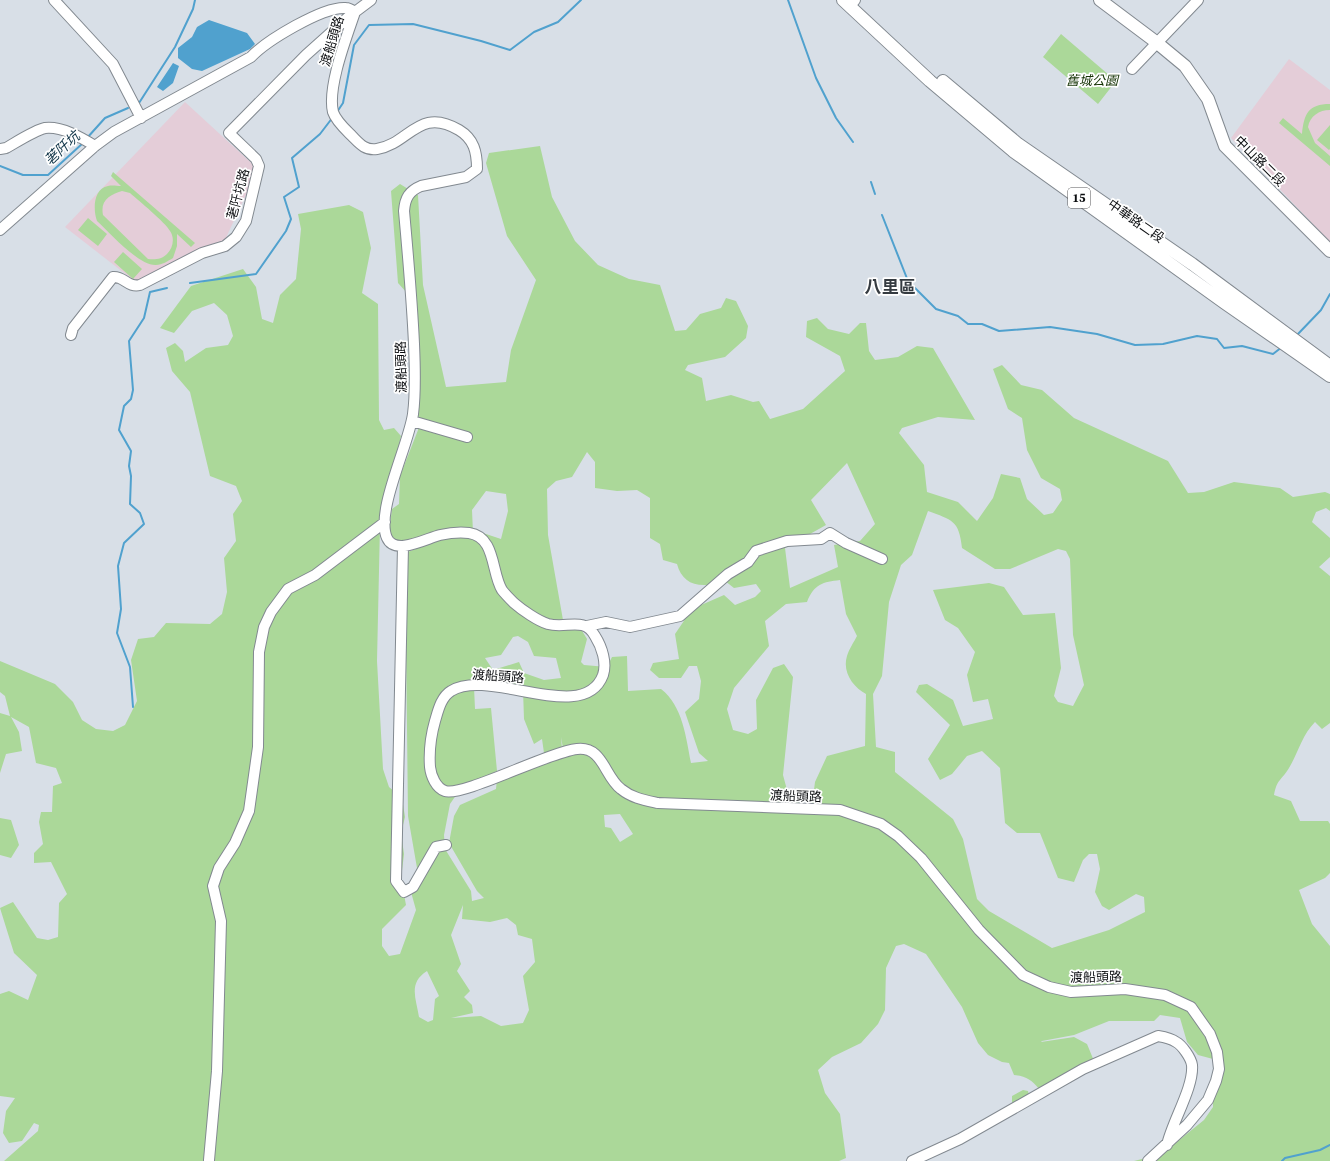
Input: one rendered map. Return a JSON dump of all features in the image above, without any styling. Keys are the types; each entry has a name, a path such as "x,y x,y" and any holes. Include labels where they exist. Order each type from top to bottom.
{"main road":[{"name":"中山路二段","path":"1100,0 1185,66 1208,99 1225,146 1330,251"},
{"name":"中華路二段","path":"852,1 936,75 1018,144 1192,264 1330,366"},
{"name":"中華路二段","path":"852,1 930,81 1013,151 1225,303 1330,376"}],"street":[{"path":"54,0 113,64 141,118"},
{"name":"荖阡坑路","path":"71,335 73,328 113,277 119,278 133,286 140,285 202,253 225,246 236,237 246,221 259,166 256,159 229,133 306,55 371,0"},
{"path":"1132,69 1156,42 1198,0"},
{"path":"0,230 89,142 114,132 141,118 211,77 251,57 261,46 296,26 327,11 347,8 355,12"},
{"name":"渡船頭路","path":"355,12 335,77 335,115 365,148 373,150 390,145 420,125 445,123 468,136 477,156 477,169 466,177 421,186 415,189 405,199 404,211 412,296 415,380 412,422 385,514 386,538 391,544 403,546"},
{"path":"0,149 6,148 44,128 54,128 89,142"},
{"path":"412,422 467,437"},
{"path":"209,1160 217,1071 221,921 213,886 219,868 235,842 249,810 258,747 259,652 264,627 271,612 288,589 315,576 385,522"},
{"path":"446,845 436,847 413,887 404,892 396,881 403,546 442,534 474,534 482,538 488,547 500,587 517,605 547,624 562,626 580,623 587,626 606,622 630,628 680,616 728,574 748,562 756,551 787,541 821,539 830,533 846,544 882,559"},
{"name":"渡船頭路","path":"587,626 594,634 602,649 604,666 604,672 598,684 589,692 577,697 541,694 518,689 471,686 450,691 443,699 432,732 430,766 432,777 438,787 446,792 460,790 538,760 572,749 582,748 588,749 597,754 618,787 633,798 658,804 840,810 881,824 898,836 921,858 979,930 1023,975 1029,979 1049,987 1072,992 1125,989 1165,995 1191,1007 1210,1034 1217,1052 1219,1069 1208,1100 1166,1145 1148,1161"},
{"path":"912,1161 955,1142 1083,1069 1158,1036 1176,1041 1192,1063 1190,1080 1166,1145"}],"shaded area":[{"path":"1289,59 1330,90 1330,242 1231,138"},
{"path":"185,102 258,169 224,242 137,283 65,227"}],"green space":[{"name":"舊城公園","path":"1061,34 1116,81 1098,104 1043,57"},
{"path":"1330,104 1330,110 1322,111 1316,114 1309,123 1308,127 1315,143 1330,156 1330,166 1279,123 1283,118 1302,134 1304,121 1308,112 1317,106"},
{"path":"1330,125 1330,149 1329,150 1317,140"},
{"path":"540,146 552,197 575,241 598,265 629,279 660,285 675,331 686,330 700,314 721,308 726,298 736,301 748,326 746,338 725,357 688,365 685,370 702,378 706,401 731,395 753,402 759,401 770,419 803,409 845,371 840,356 806,337 807,321 817,318 828,329 849,334 860,323 866,323 869,351 875,360 898,357 917,346 933,348 975,420 938,417 902,428 899,433 924,465 927,492 958,502 977,521 993,498 1001,474 1020,478 1027,499 1044,515 1053,513 1062,500 1060,489 1041,478 1027,450 1022,418 1008,409 993,369 1002,365 1021,385 1042,390 1074,418 1168,461 1188,493 1204,492 1234,482 1280,488 1293,497 1325,492 1330,494 1330,511 1326,508 1316,512 1312,522 1330,538 1330,557 1319,567 1330,576 1330,723 1322,729 1315,722 1311,727 1303,738 1289,768 1278,783 1274,795 1291,801 1300,821 1328,821 1330,824 1330,873 1325,878 1299,890 1312,924 1330,946 1330,1161 1134,1161 1162,1154 1204,1120 1213,1107 1213,1059 1198,1055 1187,1042 1180,1018 1160,1015 1154,1021 1109,1021 1074,1035 1042,1041 1041,1042 1074,1037 1087,1044 1094,1061 1039,1089 1028,1079 1022,1076 1014,1075 1009,1063 1002,1062 988,1055 978,1043 962,1007 926,954 904,944 896,946 886,968 885,1010 878,1024 861,1043 832,1057 818,1070 825,1093 840,1114 846,1158 839,1161 4,1161 38,1131 39,1125 34,1123 22,1141 9,1143 3,1133 6,1111 15,1098 0,1096 0,994 9,991 28,1000 37,975 14,953 0,908 13,902 37,938 48,940 58,937 59,903 67,894 51,862 34,863 34,853 43,844 39,822 41,812 52,812 53,786 62,783 56,768 36,763 29,727 11,717 19,732 22,751 6,754 0,773 0,713 10,716 5,696 0,692 0,661 55,684 73,702 82,720 96,729 113,731 125,725 137,701 131,660 138,639 154,637 166,623 210,624 222,614 227,592 224,558 236,541 233,514 242,501 236,486 210,476 190,392 172,371 166,348 175,343 183,351 185,362 206,348 228,345 233,336 227,315 214,303 192,311 174,333 160,328 191,286 243,269 256,287 262,319 273,323 280,295 296,279 301,229 298,214 349,205 363,212 371,248 362,293 378,304 379,420 384,430 394,428 401,436 380,525 377,661 383,769 389,787 402,798 405,817 401,833 404,854 401,879 406,905 382,929 382,946 389,956 400,954 416,910 411,892 417,868 408,816 405,553 442,539 471,537 480,532 501,539 508,511 506,494 486,491 472,510 473,533 410,543 395,540 389,532 392,509 399,504 400,476 418,430 416,303 398,283 391,191 400,184 418,195 423,285 446,387 506,382 511,350 536,280 507,236 486,163 489,153","holes":["587,452 595,462 595,488 617,491 637,490 650,498 650,538 660,544 663,560 677,564 684,578 692,583 701,585 711,584 724,578 756,558 749,568 725,581 734,588 756,584 761,591 755,597 735,605 724,595 692,609 675,634 679,659 653,663 650,670 659,678 681,678 689,666 697,666 701,681 699,699 685,712 699,753 708,761 691,763 679,713 674,704 661,689 628,691 627,656 612,657 607,667 584,665 581,662 587,639 581,629 563,620 548,535 547,489 556,481 572,477","847,463 875,524 860,541 834,545 838,567 790,588 785,548 826,525 811,500","928,511 953,522 959,532 962,548 995,569 1010,569 1058,549 1066,551 1070,559 1073,635 1084,685 1073,706 1058,702 1054,696 1061,668 1055,613 1023,615 1004,587 989,583 933,590 945,620 958,628 975,652 967,675 973,702 988,699 993,719 963,726 953,700 927,684 919,685 916,692 950,725 928,759 940,780 952,774 967,756 982,751 1000,768 1005,823 1017,833 1040,833 1058,878 1074,882 1083,860 1089,854 1097,854 1100,869 1095,892 1102,906 1109,910 1136,894 1144,897 1145,912 1109,930 1052,948 989,911 977,899 963,839 953,819 895,772 895,752 876,747 873,694 882,676 889,602 901,565 912,555","840,580 846,614 857,636 848,653 846,668 847,673 853,683 866,694 865,746 827,756 815,782 812,805 790,801 783,775 793,677 784,664 773,668 756,700 757,729 748,734 733,730 727,709 734,688 769,646 765,621 786,604 807,602 816,588 829,582","518,636 528,642 534,656 556,658 561,678 544,680 524,673 519,662 493,670 485,658 501,655 513,637","492,679 523,690 524,719 534,744 542,739 544,753 562,749 561,737 564,754 497,779 496,789 460,805 454,816 449,843 477,891 484,898 472,901 471,891 445,849 444,835 450,804 461,788 497,771 491,708 475,709 474,687","620,814 633,834 620,842 611,828 605,827 604,815","463,905 462,919 490,922 507,918 516,925 518,935 532,939 535,962 523,976 529,1010 523,1023 501,1026 481,1016 451,1018 473,1013 472,1005 464,997 470,991 457,971 461,964 451,935","427,971 439,996 435,999 433,1020 428,1022 419,1017 415,997 415,986 417,981"]},
{"path":"113,172 195,243 191,247 177,234 177,246 173,258 158,265 149,264 133,255 97,221 95,200 99,191 108,186 121,186 111,176","holes":["122,191 130,193 163,222 172,234 172,246 169,252 161,258 148,259 103,215 103,205 110,196"]},
{"path":"88,218 107,234 98,246 78,230"},
{"path":"123,252 142,269 133,279 114,262"},
{"path":"0,818 11,820 19,845 11,858 0,855"},
{"path":"1023,1090 1028,1091 1029,1095 1012,1103 1012,1096"}],"water":[{"path":"209,20 247,33 255,44 250,49 202,71 192,69 178,58 178,48 192,37 197,27"},
{"path":"173,63 179,66 173,83 163,91 157,87"}],"waterway":[{"name":"荖阡坑","path":"139,103 175,47 193,9 195,0"},
{"path":"337,112 343,103 354,45 369,25 413,24 510,50 534,32 558,22 581,0"},
{"path":"788,0 816,78 836,118 853,142"},
{"name":"荖阡坑","path":"87,138 105,118 128,108"},
{"path":"190,283 256,274 286,231 291,219 284,197 299,187 292,158 320,134 333,117"},
{"name":"荖阡坑","path":"0,166 23,175 48,175 83,143"},
{"path":"871,182 875,194"},
{"path":"882,215 908,281 936,309 958,316 968,324 982,324 999,331 1050,327 1097,334 1135,345 1163,344 1197,336 1217,339 1224,348 1242,346 1273,354 1282,347"},
{"path":"133,707 130,667 117,633 121,609 118,566 124,543 144,524 140,513 130,504 131,476 129,466 131,451 119,430 124,406 131,399 133,390 129,341 144,318 150,292 167,288"},
{"path":"1297,335 1321,310 1330,294"},
{"path":"1282,1161 1285,1158 1320,1150 1330,1145"}],"district":[{"name":"八里區","path":"890,287"}]}
